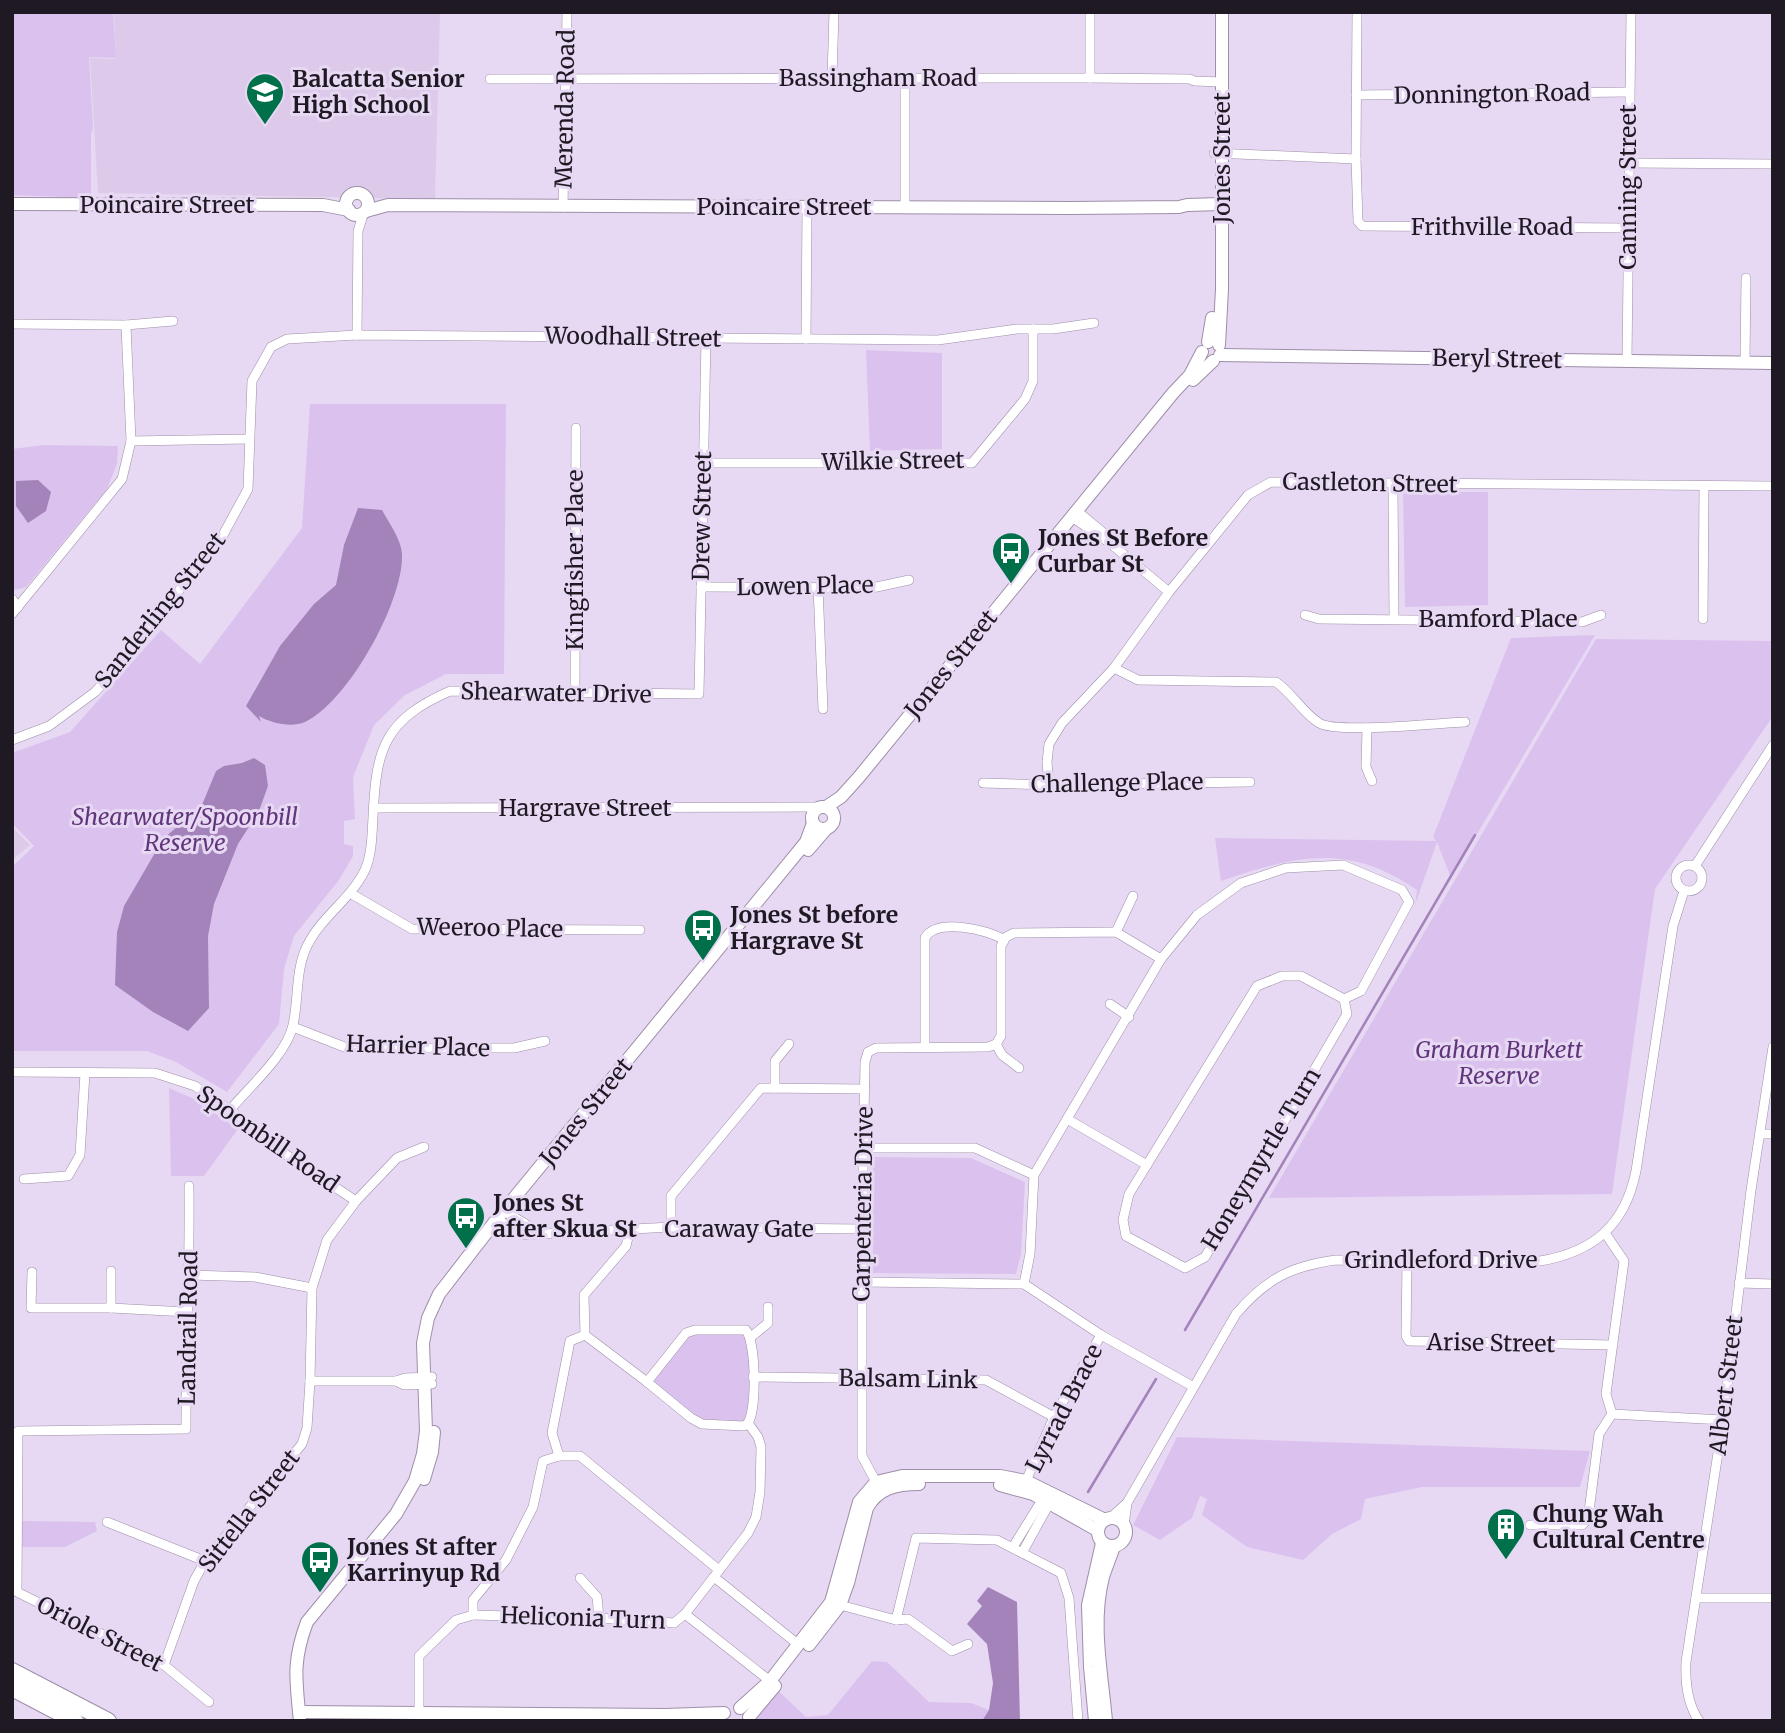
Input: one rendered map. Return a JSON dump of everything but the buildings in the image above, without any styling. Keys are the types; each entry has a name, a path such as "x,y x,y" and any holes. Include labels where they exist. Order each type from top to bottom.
{"highway":[{"path":"12,1671 108,1721"},
{"path":"12,1688 75,1721"}],"street":[{"name":"Merenda Road","path":"563,206 567,12"},
{"path":"832,77 834,12"},
{"path":"1090,12 1090,78"},
{"name":"Jones Street","path":"503,1217 806,842 813,813 826,809 849,789 1181,393 1213,351 1222,289 1215,12"},
{"name":"Jones Street","path":"1218,79 1222,12"},
{"path":"1218,157 1251,155 1356,159 1357,12"},
{"name":"Canning Street","path":"1627,362 1631,12"},
{"name":"Bassingham Road","path":"490,79 1218,79"},
{"path":"905,79 905,208"},
{"name":"Donnington Road","path":"1356,96 1629,92"},
{"name":"Frithville Road","path":"1356,159 1359,221 1362,226 1629,228"},
{"path":"1629,163 1773,164"},
{"name":"Poincaire Street","path":"323,205 351,195 346,202 359,209"},
{"name":"Poincaire Street","path":"12,204 323,205 359,209 388,205 1179,207 1188,210 1218,207"},
{"path":"806,339 807,207"},
{"path":"357,335 359,209"},
{"path":"1745,362 1746,278"},
{"path":"12,324 126,325 173,321"},
{"name":"Woodhall Street","path":"249,439 252,381 271,347 287,339 357,335 938,340 1094,323"},
{"path":"15,611 122,479 131,441 126,325"},
{"name":"Wilkie Street","path":"703,463 972,463 1025,399 1033,381 1033,329"},
{"name":"Drew Street","path":"699,695 706,338"},
{"name":"Beryl Street","path":"1213,351 1627,362 1773,363"},
{"name":"Kingfisher Place","path":"575,692 576,428"},
{"path":"131,441 249,439"},
{"name":"Sanderling Street","path":"12,740 49,726 95,692 124,660 223,535 248,489 249,439"},
{"name":"Castleton Street","path":"1049,785 1046,762 1049,744 1062,723 1114,668 1169,592 1248,495 1271,482 1773,486"},
{"name":"Bamford Place","path":"1393,484 1394,618"},
{"path":"1703,619 1704,487"},
{"path":"1077,516 1106,535 1110,543 1169,592"},
{"name":"Lowen Place","path":"701,587 872,587 909,580"},
{"path":"818,587 822,709"},
{"path":"12,599 15,611"},
{"name":"Bamford Place","path":"1305,615 1319,619 1582,622 1601,615"},
{"path":"1114,668 1138,680 1276,682 1292,693 1304,711 1322,725 1367,728 1465,722"},
{"name":"Shearwater Drive","path":"230,1110 285,1046 293,1027 299,966 307,944 350,893 365,869 369,856 375,779 380,755 392,732 415,709 450,691 699,695"},
{"path":"1367,728 1366,767 1373,781"},
{"path":"1695,866 1773,745"},
{"name":"Challenge Place","path":"983,783 1049,785 1251,782"},
{"name":"Hargrave Street","path":"373,808 826,809"},
{"path":"796,809 819,828 826,829"},
{"name":"Jones Street","path":"304,1716 295,1668 299,1642 307,1622 396,1514 415,1481 425,1443 428,1381 423,1343 432,1307 447,1282 826,829 833,824 826,809"},
{"path":"1024,1284 1030,1254 1034,1175 1161,959 1197,915 1241,883 1286,868 1343,866 1402,890 1409,902 1360,991 1344,999"},
{"path":"1683,866 1695,866 1700,870 1702,882 1695,890 1684,891 1678,886 1676,875 1683,866"},
{"name":"Grindleford Drive","path":"1095,1721 1088,1605 1106,1531 1127,1503 1192,1386 1236,1314 1253,1294 1276,1277 1305,1264 1336,1260 1540,1261 1575,1252 1591,1244 1617,1221 1632,1188 1673,926 1684,891"},
{"name":"Weeroo Place","path":"350,893 412,929 640,930"},
{"path":"1116,932 1133,896"},
{"path":"925,1047 925,938 928,931 974,928 985,930 1004,940"},
{"path":"1019,1068 1002,1055 996,1044 1001,1036 1001,946 1004,940 1014,933 1116,932 1161,959"},
{"name":"Honeymyrtle Turn","path":"1282,975 1301,975 1344,999 1347,1014 1205,1257 1185,1268 1126,1236 1123,1220 1129,1195 1147,1165 1257,986 1282,975"},
{"path":"1111,1004 1129,1017"},
{"name":"Harrier Place","path":"293,1027 346,1048 514,1048 545,1041"},
{"path":"775,1088 775,1061 789,1044"},
{"name":"Carpenteria Drive","path":"876,1482 862,1456 865,1062 868,1052 876,1048 988,1048 996,1044"},
{"name":"Albert Street","path":"1699,1721 1686,1689 1686,1665 1723,1420 1739,1283 1773,1047"},
{"name":"Spoonbill Road","path":"12,1072 155,1073 195,1086 230,1110 272,1146 356,1201"},
{"path":"24,1179 68,1176 80,1155 85,1073"},
{"path":"671,1227 671,1196 761,1088 865,1089"},
{"path":"1067,1119 1147,1165"},
{"path":"1760,1133 1773,1134"},
{"name":"Sittella Street","path":"164,1665 194,1581 205,1561 302,1444 307,1428 312,1288 327,1240 356,1201 397,1157 424,1147"},
{"path":"865,1148 975,1148 1034,1175"},
{"name":"Landrail Road","path":"18,1431 186,1429 189,1186"},
{"name":"Caraway Gate","path":"503,1217 529,1226 533,1234 671,1227 862,1230"},
{"path":"584,1335 584,1295 626,1246 630,1230"},
{"path":"1531,1525 1582,1525 1588,1519 1599,1434 1612,1414 1606,1394 1624,1261 1605,1233"},
{"name":"Arise Street","path":"1407,1260 1406,1336 1409,1340 1613,1345"},
{"path":"111,1271 111,1308"},
{"path":"32,1272 31,1308 187,1312"},
{"path":"190,1275 255,1277 312,1288"},
{"path":"862,1282 1024,1284 1101,1335 1192,1386"},
{"path":"1739,1283 1773,1284"},
{"path":"751,1337 768,1323 768,1307"},
{"path":"584,1335 691,1418 702,1424 744,1426 752,1417 751,1337 746,1330 695,1330 685,1333 647,1382"},
{"path":"559,1456 552,1433 570,1340 584,1335"},
{"name":"Lyrrad Brace","path":"1026,1481 1054,1417 1101,1335"},
{"name":"Balsam Link","path":"753,1377 986,1380 1054,1417"},
{"path":"310,1381 396,1381 404,1385 428,1381"},
{"path":"1612,1414 1723,1420"},
{"name":"Heliconia Turn","path":"473,1615 674,1623 685,1615 748,1533 757,1517 761,1447 758,1437 748,1423"},
{"name":"Oriole Street","path":"18,1431 15,1539 17,1592 164,1665 209,1702"},
{"path":"419,1713 419,1656 456,1620 473,1615 473,1600 506,1560 533,1507 543,1461 559,1456 579,1456 799,1645"},
{"path":"747,1715 831,1602 859,1502 876,1482 902,1476 999,1476 1026,1481 1106,1531"},
{"path":"747,1715 841,1605 867,1508 877,1494 905,1484 996,1484 1016,1488 1106,1531"},
{"path":"1013,1547 1045,1502"},
{"path":"1021,1553 1045,1502"},
{"name":"Grindleford Drive","path":"1106,1531 1125,1538 1127,1503"},
{"path":"1106,1531 1118,1519 1124,1525"},
{"path":"107,1522 205,1561"},
{"name":"Grindleford Drive","path":"1106,1531 1098,1613 1106,1721"},
{"path":"896,1620 916,1538 997,1540 1061,1573 1069,1598 1078,1721"},
{"path":"580,1578 597,1597 599,1618"},
{"path":"1696,1598 1773,1598"},
{"path":"841,1605 896,1620 908,1619 952,1651 968,1644"},
{"path":"685,1615 770,1681"},
{"path":"304,1716 419,1713 723,1717 731,1708 747,1715"}],"shaded area":[{"name":"Balcatta Senior High School","path":"114,12 440,12 435,199 98,193 90,58 116,59"},
{"path":"38,480 51,492 46,511 28,523 16,506 16,481"},
{"path":"358,508 382,510 401,548 400,574 384,623 355,672 322,711 305,722 294,725 269,721 259,716 261,722 246,706 280,646 314,604 336,585 344,545"},
{"path":"254,758 265,765 268,786 259,811 238,844 214,904 208,936 209,1008 188,1031 153,1012 115,985 117,932 124,906 163,839 202,805 216,771 224,766"},
{"path":"12,827 30,845 12,860"},
{"path":"988,1587 1017,1602 1020,1721 982,1721 989,1710 993,1683 987,1644 967,1624 982,1606 977,1601"}],"green space":[{"path":"12,12 113,12 116,58 89,57 93,128 91,198 12,195"},
{"path":"866,350 942,353 942,449 870,451"},
{"name":"Shearwater/Spoonbill Reserve","path":"310,404 506,404 504,674 446,674 405,695 374,725 353,777 355,819 344,821 344,844 353,846 353,856 339,880 294,936 284,969 279,1024 227,1092 176,1062 147,1051 12,1051 12,867 34,846 12,823 12,753 70,732 161,630 200,664 302,528"},
{"path":"44,445 118,446 117,464 107,489 26,587 15,590 12,586 12,449"},
{"path":"1403,492 1488,492 1488,605 1405,607"},
{"path":"1595,635 1451,878 1437,842 1415,905 1417,890 1392,875 1344,859 1297,860 1221,881 1215,838 1436,841 1433,837 1511,638"},
{"name":"Graham Burkett Reserve","path":"1596,639 1773,641 1773,716 1655,889 1612,1194 1269,1198"},
{"path":"169,1088 192,1098 238,1129 204,1176 171,1176"},
{"path":"873,1157 971,1158 1025,1182 1021,1254 1016,1274 873,1273"},
{"path":"746,1330 753,1377 748,1423 702,1424 647,1382 686,1333"},
{"path":"1177,1437 1590,1451 1580,1487 1422,1487 1365,1499 1361,1519 1332,1534 1303,1560 1247,1547 1202,1515 1207,1499 1200,1496 1192,1518 1160,1540 1133,1525"},
{"path":"22,1521 95,1522 97,1531 65,1547 22,1547"},
{"path":"872,1661 887,1662 929,1702 971,1703 989,1710 982,1721 755,1721 753,1707 772,1685 806,1717 828,1715"}],"waterway":[{"path":"1185,1330 1475,835"},
{"path":"1088,1492 1156,1379"}],"place":[{"name":"Balcatta Senior High School","path":"265,126"},
{"name":"Jones St Before Curbar St","path":"1011,585"},
{"name":"Jones St before Hargrave St","path":"703,962"},
{"name":"Jones St after Skua St","path":"466,1250"},
{"name":"Chung Wah Cultural Centre","path":"1506,1561"},
{"name":"Jones St after Karrinyup Rd","path":"320,1594"}]}
